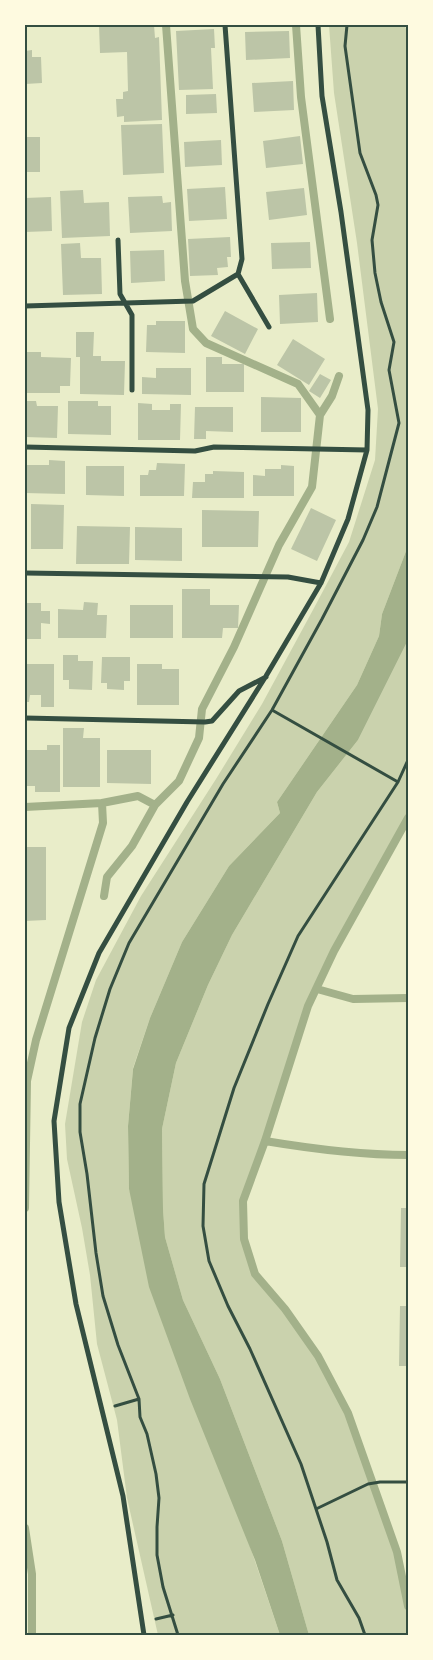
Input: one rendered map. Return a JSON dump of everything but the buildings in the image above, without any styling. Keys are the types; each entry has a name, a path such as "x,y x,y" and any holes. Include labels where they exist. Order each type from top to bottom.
{"street":[{"path":"25,306 193,301 238,274 242,259 225,25"},
{"path":"144,1635 123,1496 76,1304 59,1202 54,1121 69,1028 99,953 187,802 266,676 321,583 348,519 367,450 368,410 341,212 322,96 318,25"},
{"path":"118,240 120,294 132,315 132,390"},
{"path":"238,274 269,327"},
{"path":"25,447 195,451 214,447 367,450"},
{"path":"25,573 288,577 321,583"},
{"path":"25,718 212,721 239,692 266,676"}],"path":[{"path":"178,1635 163,1588 158,1556 157,1528 160,1498 156,1474 147,1434 140,1417 139,1399 118,1345 102,1296 80,1132 80,1104 84,1082 110,989 128,943 223,784 272,710 322,619 377,507 399,423 389,370 394,342 381,302 372,240 378,205 360,152 344,46 346,25"},
{"path":"272,710 398,782"},
{"path":"365,1635 359,1618 337,1580 327,1542 301,1464 209,1261 203,1226 204,1184 234,1088 298,936 398,782 408,760"},
{"path":"102,1409 139,1399"},
{"path":"316,1509 368,1484 408,1482"}],"shaded area":[{"path":"329,25 404,25 408,32 408,546 382,614 379,636 357,685 277,802 280,813 229,866 182,942 150,1018 133,1068 128,1126 129,1189 280,1635 158,1635 127,1498 117,1420 97,1344 90,1275 67,1159 65,1124 82,1022 96,980 141,896 262,704 314,608 349,542 375,460 378,409 357,243 334,93"},
{"path":"408,546 408,640 358,740 317,792 232,935 208,985 176,1063 162,1129 165,1237 183,1300 220,1379 282,1541 309,1635 280,1635 255,1560 190,1399 149,1287 129,1189 128,1126 133,1069 150,1018 182,942 229,866 280,813 277,802 357,685 379,636 382,614"},
{"path":"408,640 408,818 334,951 308,1006 265,1141 243,1202 244,1239 255,1274 285,1309 318,1356 348,1413 397,1552 408,1606 408,1635 309,1635 282,1541 220,1379 183,1300 165,1237 162,1129 176,1063 208,985 232,935 317,792 358,740"}],"waterway":[{"path":"166,25 185,281 193,329 206,343 298,384 320,415"},
{"path":"296,25 301,97 330,319"},
{"path":"104,896 107,877 132,846 155,805 179,781 199,738 202,709 234,647 279,545 312,487 320,415 332,396 339,376"},
{"path":"102,803 138,796 155,805"},
{"path":"25,807 102,803 103,823 36,1040 27,1081 25,1208"},
{"path":"408,818 334,951 308,1006 265,1141 243,1201 244,1239 255,1274 285,1309 318,1356 348,1413 397,1552 408,1606"},
{"path":"317,989 353,999 408,998"},
{"path":"265,1141 336,1151 408,1155"},
{"path":"25,1528 32,1574 32,1635"}]}
